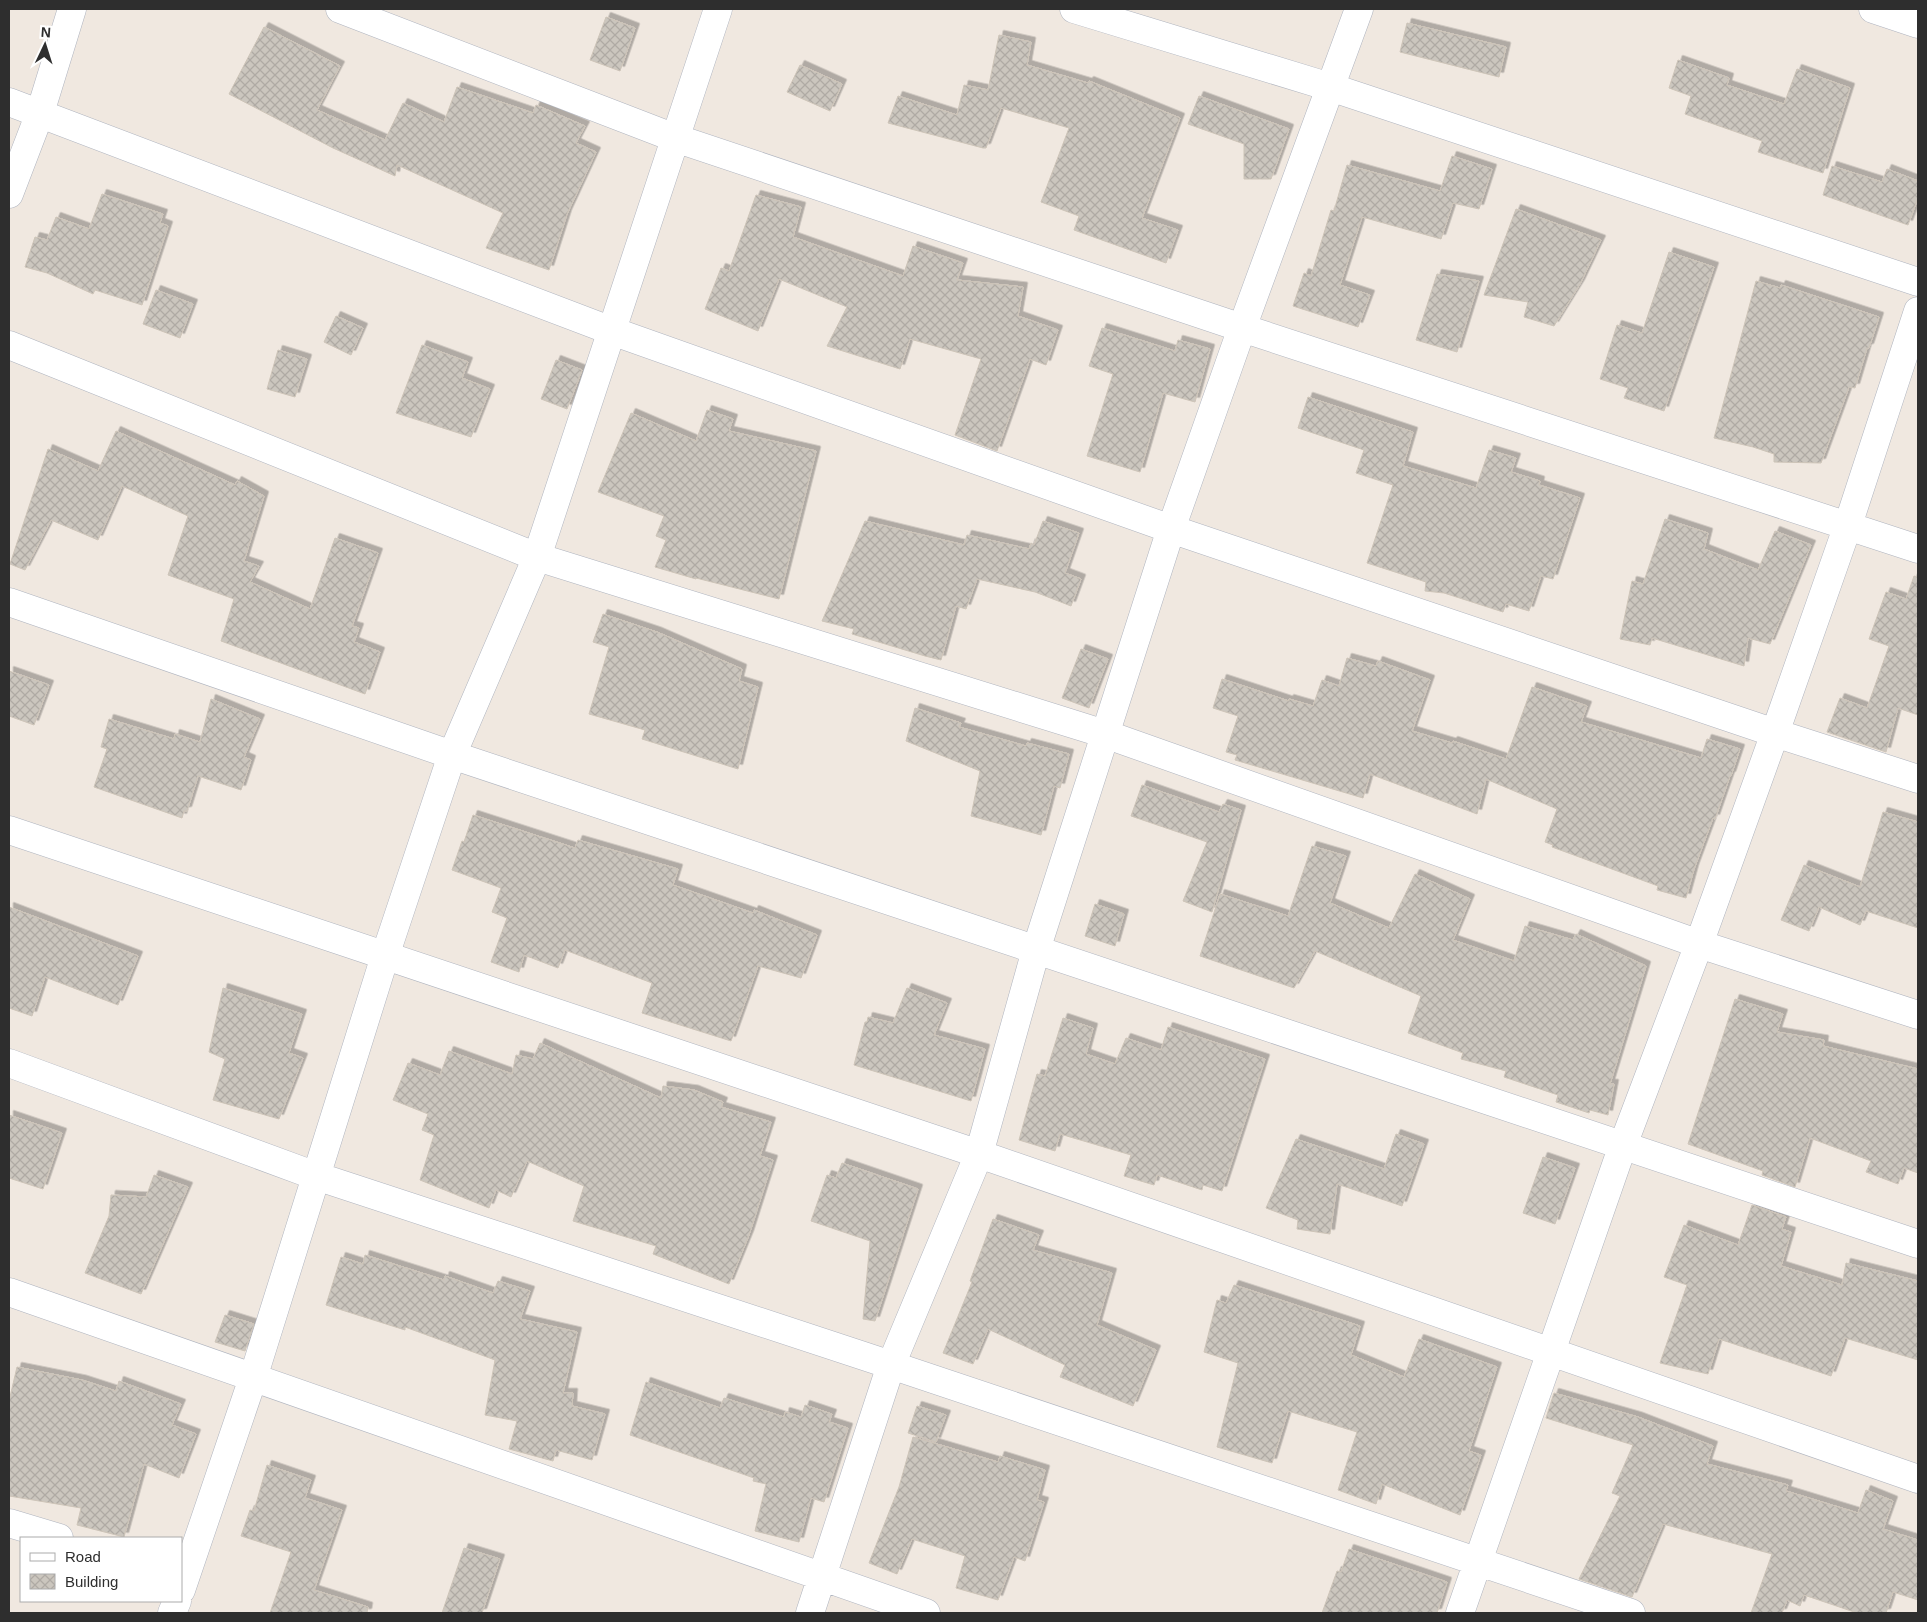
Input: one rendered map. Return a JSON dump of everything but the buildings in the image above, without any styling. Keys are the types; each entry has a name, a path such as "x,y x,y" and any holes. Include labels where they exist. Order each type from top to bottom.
{"street":[{"path":"9,194 40,113 72,9"},
{"path":"340,9 675,138 1242,328 1918,549"},
{"path":"182,1584 253,1378 385,956 452,755 537,557 718,9"},
{"path":"1074,9 1330,87 1918,282"},
{"path":"810,1613 892,1365 979,1154 1036,950 1171,529 1242,328 1359,9"},
{"path":"1873,9 1918,24"},
{"path":"9,102 612,331 1171,529 1775,733 1918,779"},
{"path":"1460,1613 1623,1145 1699,944 1775,733 1848,525 1918,312"},
{"path":"9,345 537,557 1105,734 1699,944 1918,1015"},
{"path":"9,602 452,755 1918,1244"},
{"path":"9,830 979,1154 1918,1479"},
{"path":"9,1063 316,1176 892,1365 1478,1560 1631,1613"},
{"path":"9,1292 926,1613"},
{"path":"9,1522 56,1537"}]}
